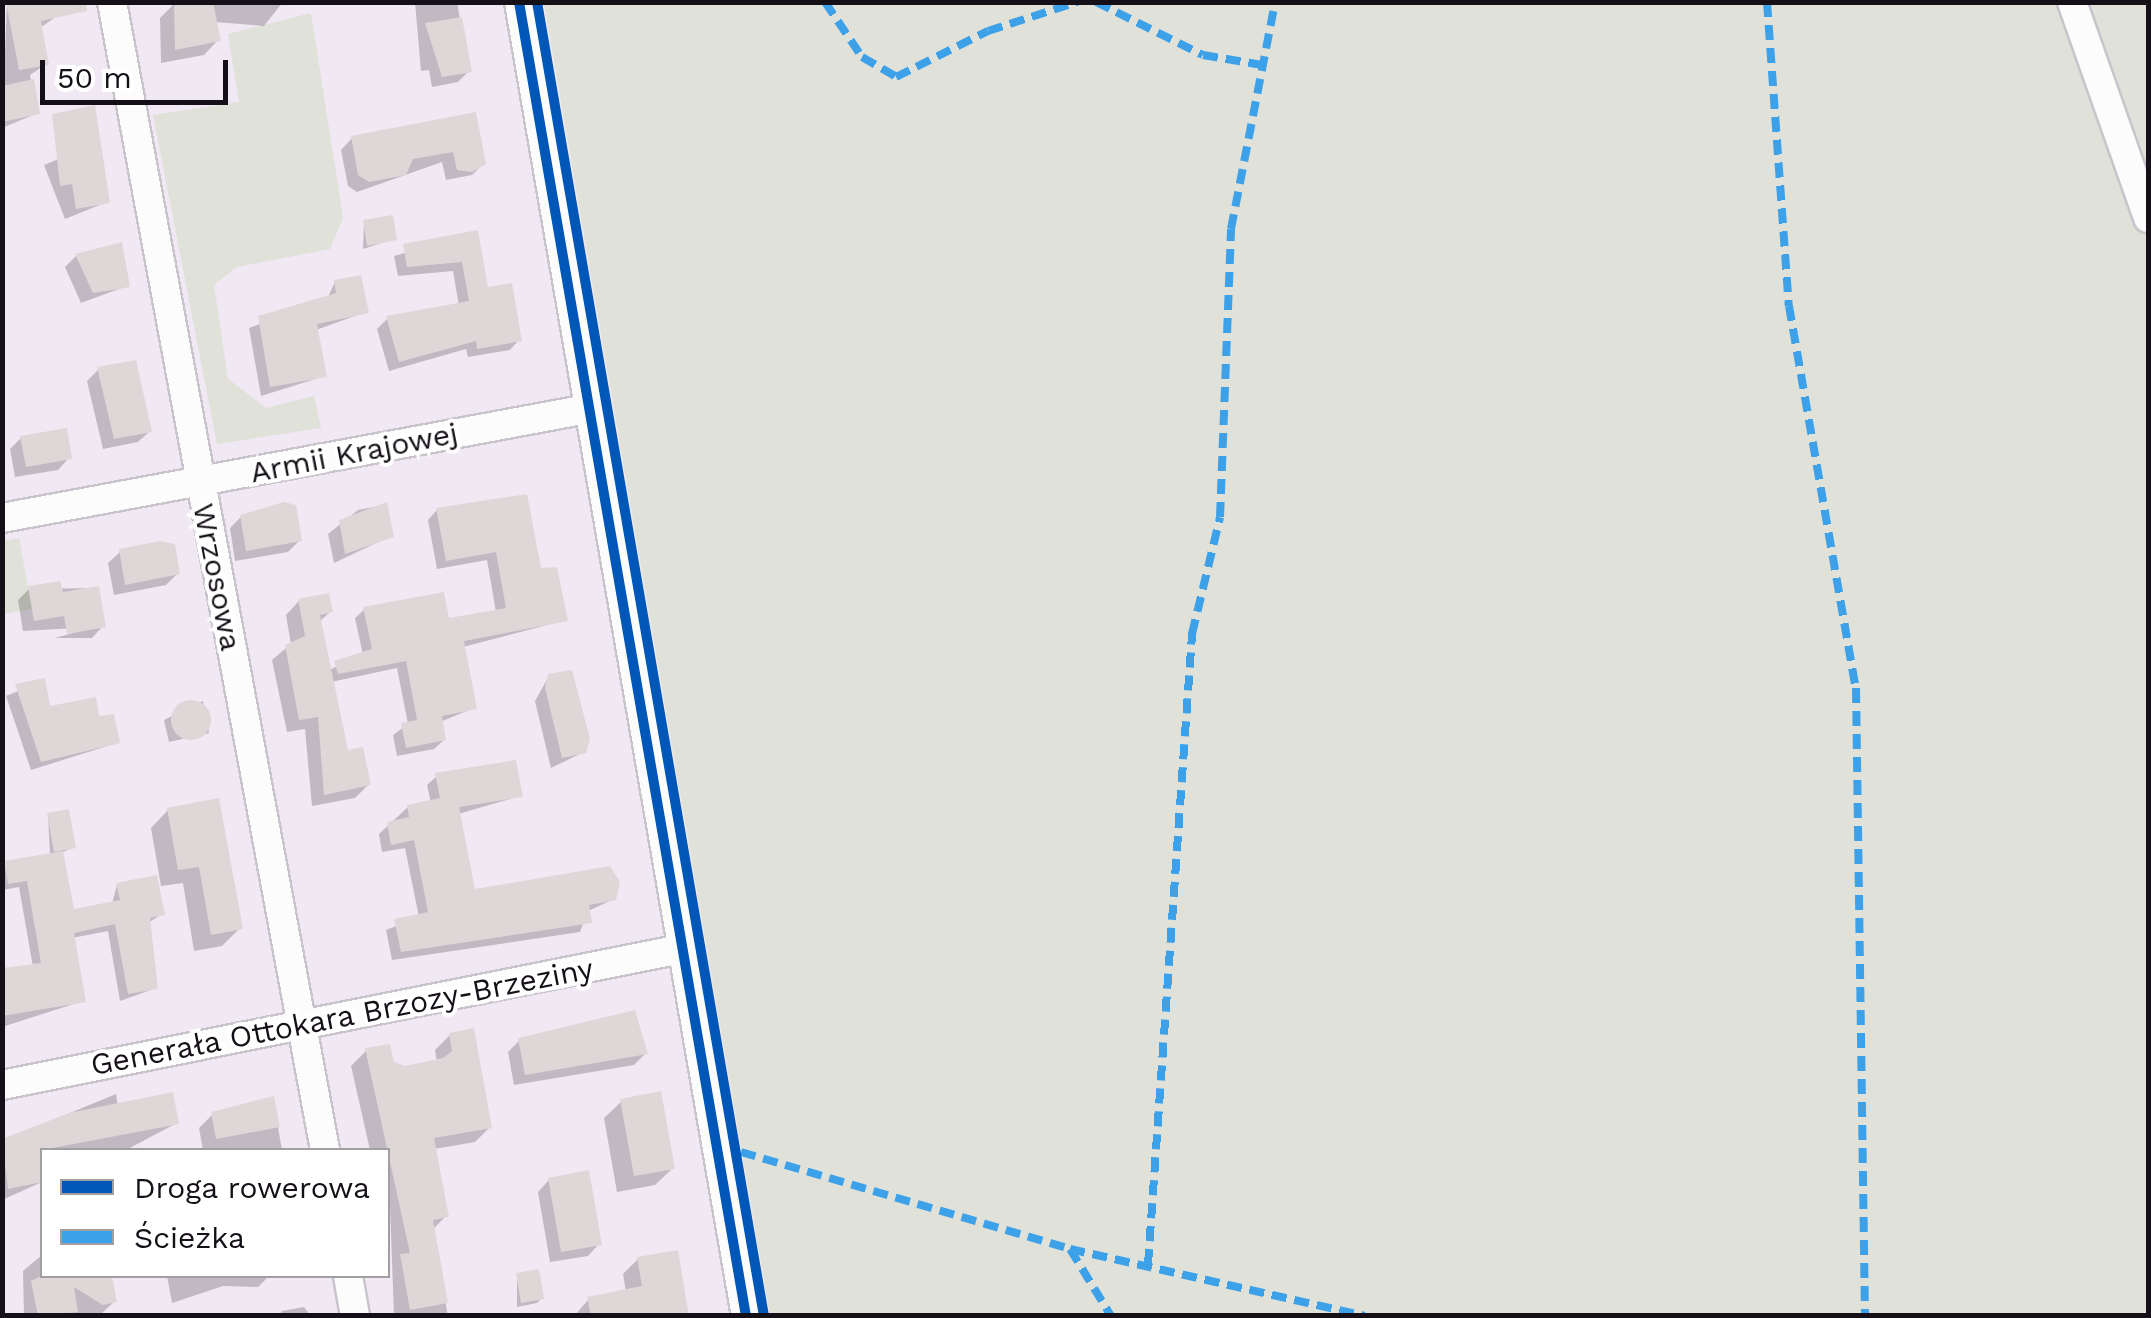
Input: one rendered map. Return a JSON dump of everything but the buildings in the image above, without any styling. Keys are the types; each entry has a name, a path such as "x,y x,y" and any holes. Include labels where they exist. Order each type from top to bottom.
{"street":[{"name":"Wrzosowa","path":"112,2 325,1148"},
{"path":"519,2 746,1316"},
{"path":"2072,2 2148,218"},
{"name":"Armii Krajowej","path":"2,518 587,409"},
{"name":"Generała Ottokara Brzozy-Brzeziny","path":"2,1084 681,949"},
{"path":"348,1278 356,1316"}],"shaded area":[{"path":"544,3 2148,3 2148,1315 770,1315"},
{"path":"311,13 343,218 330,249 237,267 214,285 228,379 266,408 314,396 321,428 217,444 153,115 239,102 228,34"},
{"path":"19,538 32,609 3,614 3,541"}],"marked path":[{"path":"825,2 862,57 896,77 988,31 1077,2"},
{"path":"1096,2 1203,55 1268,66"},
{"path":"1148,1264 1192,634 1220,517 1231,229 1275,2"},
{"path":"1767,2 1789,306 1856,688 1865,1316"},
{"path":"741,1152 1070,1249 1364,1316"},
{"path":"1070,1249 1111,1316"}],"cycle path":[{"path":"519,2 746,1316"},
{"path":"537,2 764,1316"}]}
